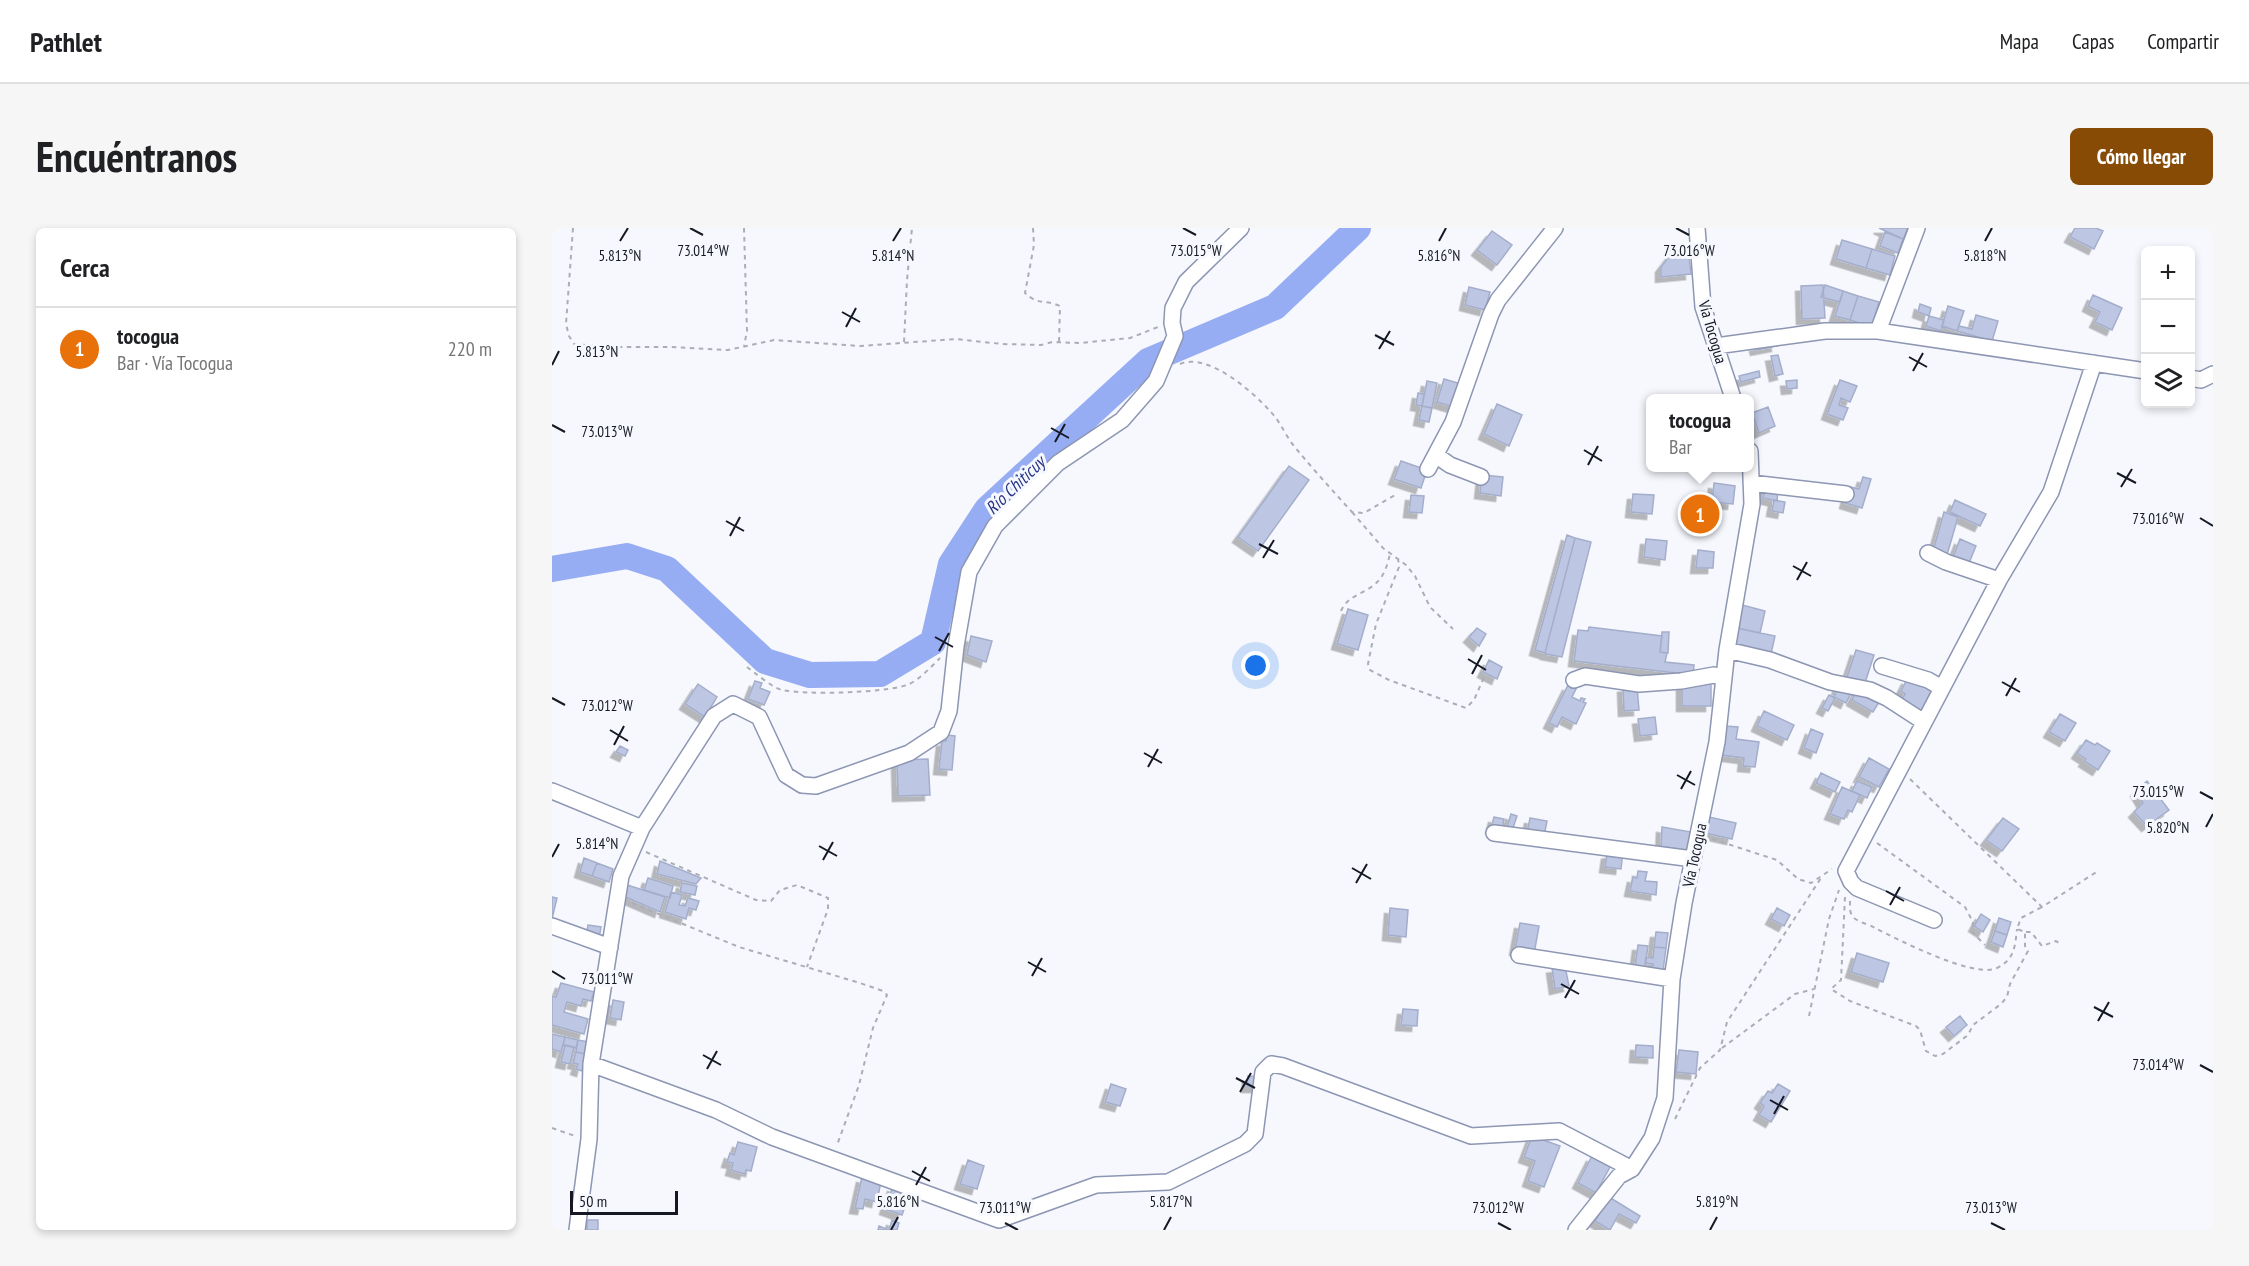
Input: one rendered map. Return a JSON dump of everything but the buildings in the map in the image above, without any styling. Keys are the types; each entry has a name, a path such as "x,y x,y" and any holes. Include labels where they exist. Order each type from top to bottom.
{"street":[{"path":"578,1230 589,1139 591,1064 621,876 642,828 714,716 733,704 759,717 786,775 802,785 816,786 909,753 941,732 949,711 956,645 969,572 995,526 1058,463 1122,420 1169,366 1175,336 1172,323 1173,308 1185,282 1241,228"},
{"path":"1481,477 1450,465 1433,462 1453,422 1498,300 1555,228"},
{"name":"Vía Tocogua","path":"1697,228 1703,307 1731,394"},
{"path":"1878,331 1917,228"},
{"path":"1716,346 1825,331 1878,331 2141,370"},
{"path":"1934,920 1857,888 1851,882 1846,870 2000,579 2051,492 2094,363"},
{"path":"2195,379 2201,380 2213,374"},
{"name":"Vía Tocogua","path":"1575,1230 1619,1176 1632,1169 1653,1138 1665,1098 1672,979 1717,742 1727,650 1752,504 1750,472"},
{"path":"1751,483 1846,494"},
{"path":"1928,553 1947,562 2000,579"},
{"path":"1727,650 1770,660 1830,682 1876,693 1924,722"},
{"path":"1882,666 1928,680 1942,688"},
{"path":"1574,680 1591,676 1639,684 1681,681 1714,675 1724,678"},
{"path":"552,791 642,828"},
{"path":"1494,833 1693,859"},
{"path":"552,926 610,947"},
{"path":"1519,955 1672,979"},
{"path":"591,1064 716,1110 772,1137 999,1220 1096,1185 1167,1182 1245,1144 1255,1134 1263,1072 1271,1064 1283,1066 1471,1136 1559,1131 1632,1169"}],"path":[{"path":"573,228 566,324 574,344 611,347 672,346 728,350 774,340 860,346 956,339 1041,345 1130,338 1172,323"},
{"path":"744,228 747,331 744,346"},
{"path":"904,342 912,228"},
{"path":"1033,228 1034,245 1025,293 1039,303 1052,303 1060,306 1059,342"},
{"path":"1169,366 1185,362 1206,363 1234,379 1271,411 1294,447 1372,537 1390,554 1398,558 1414,576 1430,607 1453,629"},
{"path":"1352,512 1364,513 1397,494"},
{"path":"1341,611 1349,600 1374,586 1382,578 1390,554"},
{"path":"1398,558 1399,567 1376,624 1368,664 1370,670 1389,680 1466,708 1474,700 1485,675"},
{"path":"747,667 780,690 820,692 892,689 910,684 956,645"},
{"path":"1899,768 2042,907"},
{"path":"1698,835 1777,860 1798,879 1811,883 1846,860 1841,980 1831,989 1850,1001 1916,1026 1920,1030 1926,1051 1935,1056 1943,1054 1968,1035 1973,1025 2007,997 2010,984 2028,951 2025,946 2025,933"},
{"path":"1864,835 1897,855 1965,907 1973,922 1972,932 1985,945"},
{"path":"632,848 657,856 756,900 771,901 780,890 797,885 828,898 828,909 807,968"},
{"path":"1809,1016 1828,919 1846,870"},
{"path":"1850,911 1855,918 1902,940 1915,949 1962,965 1986,970 2002,964 2014,951 2021,918 2098,871"},
{"path":"1720,1050 1727,1022 1822,876"},
{"path":"618,896 739,947 882,991 887,995 873,1028 859,1084 833,1159"},
{"path":"2017,929 2025,933 2031,932 2042,946 2056,941 2062,945"},
{"path":"1671,1127 1700,1068 1720,1050 1795,994 1814,989"},
{"path":"552,1128 568,1135 589,1139"}],"waterway":[{"name":"Río Chiticuy","path":"552,569 627,556 667,569 765,661 810,675 880,674 933,642 951,564 987,509 1148,361 1275,307 1358,228"}],"place":[{"name":"tocogua","path":"1700,514"}]}
